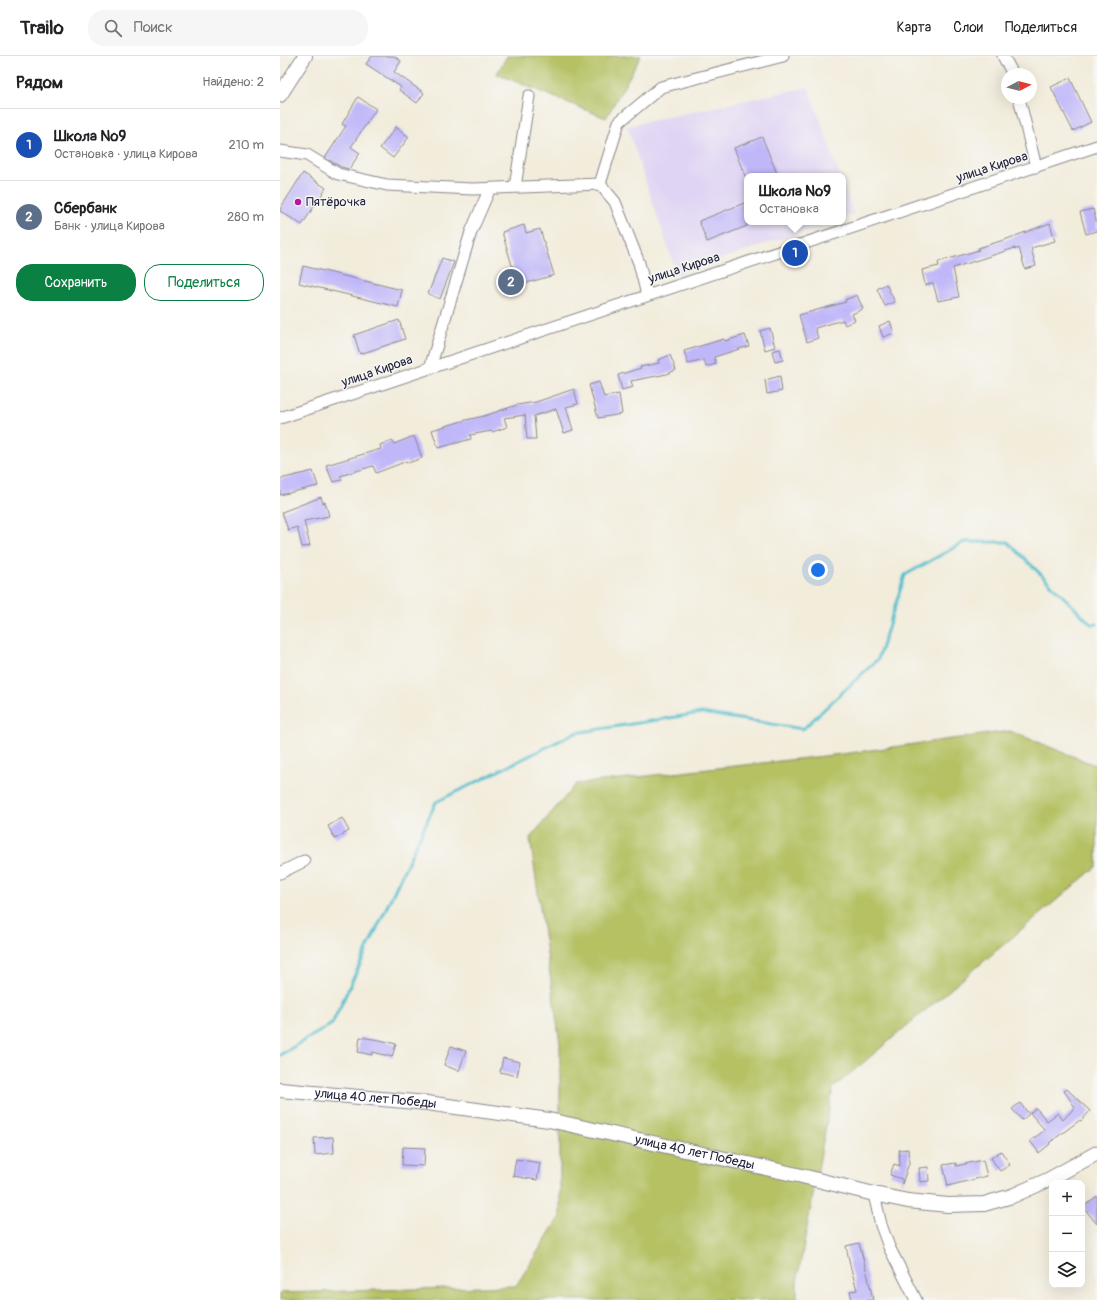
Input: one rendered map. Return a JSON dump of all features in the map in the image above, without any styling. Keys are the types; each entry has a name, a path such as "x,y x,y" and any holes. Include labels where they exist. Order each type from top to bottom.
{"main road":[{"path":"280,95 305,56"},
{"name":"улица 40 лет Победы","path":"280,1090 427,1103 549,1120 802,1176 874,1194 908,1201 948,1205 984,1204 1012,1196 1048,1180 1097,1153"}],"street":[{"path":"600,184 619,122 662,86 783,56"},
{"path":"1003,56 1010,68"},
{"path":"514,187 529,96"},
{"path":"1020,104 1036,167"},
{"name":"улица Кирова","path":"280,418 1097,146"},
{"path":"280,150 307,156 338,174 387,185 473,189 600,184"},
{"path":"600,184 615,202 639,263 647,295"},
{"path":"430,368 471,232 490,188"},
{"path":"280,873 304,861"},
{"path":"874,1194 889,1247 916,1300"}],"shaded area":[{"path":"808,87 839,173 744,173 744,225 821,225 677,274 627,126"},
{"path":"846,192 854,214 846,216"}],"green space":[{"path":"507,56 641,56 606,118 497,74"},
{"path":"1010,731 1097,766 1097,866 833,1088 797,1282 797,1300 280,1300 280,1293 516,1286 560,1216 560,1043 530,838 576,784 842,754"}],"building":[{"path":"372,56 394,56 401,61 394,72 424,93 417,103 399,90 401,87 366,64"},
{"path":"1070,78 1091,122 1073,131 1051,87"},
{"path":"358,97 376,109 351,147 360,153 349,169 341,167 325,158 346,126 342,124"},
{"path":"396,127 409,137 393,158 380,148"},
{"path":"762,137 777,173 744,173 734,148"},
{"path":"303,173 326,188 302,225 280,211 280,209"},
{"path":"744,203 744,225 747,226 707,242 699,221"},
{"path":"1093,209 1097,224 1097,231 1086,234 1080,212"},
{"path":"1050,223 1055,241 1031,248 1036,266 1025,269 1019,248 1015,250 1015,248 953,268 959,297 938,301 933,283 925,285 922,270 939,266 938,262 979,250 978,248"},
{"path":"524,225 526,233 540,229 554,275 510,288 506,274 514,272 502,232"},
{"path":"442,258 454,262 440,299 428,294"},
{"path":"303,266 402,290 398,307 299,283"},
{"path":"886,284 895,302 885,306 877,289"},
{"path":"857,295 863,309 852,314 855,320 845,325 843,320 815,328 818,338 807,342 799,315 846,302 845,300"},
{"path":"399,320 405,339 360,354 354,335"},
{"path":"890,321 894,333 883,337 879,326"},
{"path":"770,328 775,347 765,350 760,331"},
{"path":"745,335 749,346 714,357 716,364 706,367 704,360 688,364 684,351 724,339 725,341"},
{"path":"780,349 783,360 775,362 772,351"},
{"path":"670,355 676,370 667,374 631,381 633,387 622,390 618,375 641,368 640,367 659,363 658,360"},
{"path":"780,376 782,391 767,394 765,380"},
{"path":"599,382 604,397 619,394 622,414 598,418 589,385"},
{"path":"574,389 578,404 566,407 573,430 564,433 556,409 534,416 536,439 527,439 525,415 504,418 507,427 492,432 470,435 471,439 438,448 432,430 484,416 517,405 536,402"},
{"path":"414,436 422,458 408,463 407,461 376,473 373,466 340,476 342,480 333,482 326,465 381,449 380,445 392,440 394,444"},
{"path":"313,471 318,486 280,495 280,479"},
{"path":"321,497 323,503 325,502 329,516 304,521 310,546 302,547 297,527 288,530 282,512"},
{"path":"342,818 349,831 335,839 328,826"},
{"path":"360,1037 396,1044 392,1057 373,1052 372,1055 358,1052"},
{"path":"451,1046 466,1051 459,1071 444,1065"},
{"path":"503,1058 520,1062 517,1076 500,1072"},
{"path":"1067,1089 1090,1111 1081,1121 1080,1120 1049,1143 1050,1144 1039,1153 1030,1141 1045,1130 1030,1113 1036,1108 1047,1121 1058,1113 1063,1120 1075,1107 1064,1091"},
{"path":"1020,1103 1029,1114 1022,1120 1012,1109"},
{"path":"333,1137 334,1153 315,1155 314,1138"},
{"path":"403,1147 425,1148 424,1166 402,1165"},
{"path":"908,1149 909,1163 902,1184 902,1179 890,1175 894,1164 900,1166 899,1150"},
{"path":"1001,1151 1010,1165 1000,1171 991,1158"},
{"path":"516,1159 540,1163 537,1180 513,1176"},
{"path":"983,1160 987,1176 948,1186 943,1165 956,1163 956,1166"},
{"path":"928,1167 929,1181 920,1182 919,1168"},
{"path":"1097,1196 1097,1224 1085,1209 1085,1205"},
{"path":"859,1243 873,1300 852,1300 850,1291 857,1290 846,1246"}],"waterway":[{"path":"280,1055 332,1024 436,802 575,733 701,713 803,729 878,659 905,575 964,542 1008,542 1091,624 1097,624"}],"place":[{"name":"Пятёрочка","path":"298,202"},
{"name":"Школа №9","path":"795,253"},
{"name":"Сбербанк","path":"511,282"}]}
